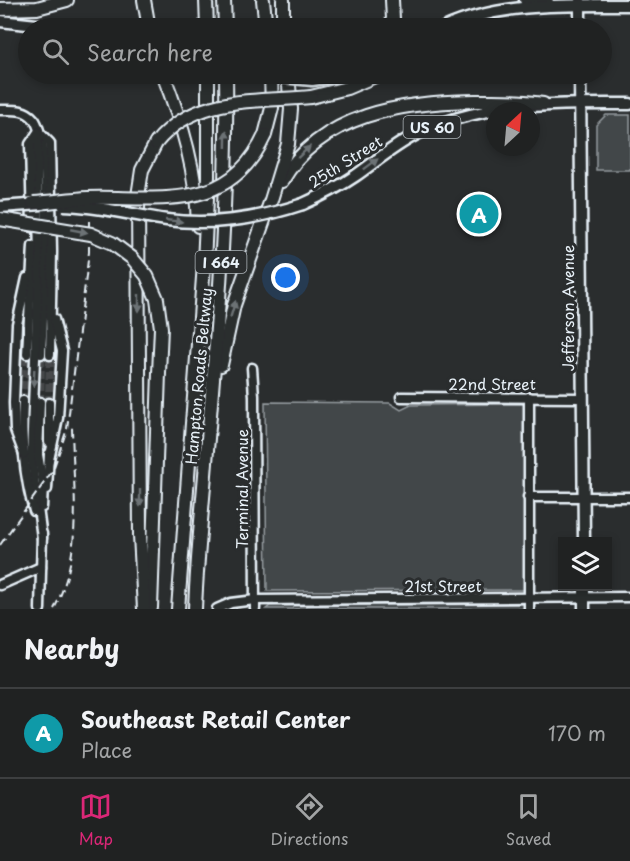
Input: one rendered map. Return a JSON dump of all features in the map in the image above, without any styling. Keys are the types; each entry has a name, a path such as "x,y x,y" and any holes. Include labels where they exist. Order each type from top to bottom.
{"highway":[{"path":"0,9 37,8 67,0"},
{"path":"144,0 147,18"},
{"path":"207,0 207,18"},
{"path":"224,0 225,18"},
{"path":"263,0 265,18"},
{"path":"283,0 283,18"},
{"path":"392,0 393,18"},
{"path":"167,84 181,121 193,168 198,213 197,264 201,301"},
{"name":"Hampton Roads Beltway","path":"178,609 201,301 208,176 208,84"},
{"name":"Hampton Roads Beltway","path":"195,609 222,258 226,164 226,84"},
{"path":"33,203 87,198 168,199 197,195 215,188 239,172 253,156 266,135 272,108 271,84"},
{"path":"207,449 230,318 285,154 290,131 289,84"},
{"path":"151,609 146,534 139,185 145,163 156,143 187,115 206,108 237,103 311,97 356,84"},
{"path":"271,200 290,167 308,148 334,130 365,116 402,106 438,102 516,100 543,104"},
{"path":"0,219 91,234 112,243 132,258 147,276 157,299 161,323 159,373 146,534 144,609"}],"main road":[{"path":"525,0 563,4"},
{"path":"580,2 580,18"},
{"path":"474,18 499,11 580,2 630,6"},
{"path":"0,21 18,23"},
{"name":"Jefferson Avenue","path":"580,84 584,537"},
{"name":"25th Street","path":"0,207 33,203 88,206 167,220 196,222 251,218 303,204 342,184 402,142 443,122 484,112 543,104 630,104"},
{"path":"584,592 584,609"}],"street":[{"path":"0,110 24,111 34,120 39,131 44,157 46,354 51,307 50,143 39,131"},
{"path":"27,354 33,251 30,144 39,131"},
{"path":"39,131 37,151 39,262 31,455 42,538"},
{"path":"24,453 15,430 16,324 33,251"},
{"path":"42,538 49,460 58,418 62,351 51,307"},
{"name":"Terminal Avenue","path":"252,368 255,605"},
{"name":"22nd Street","path":"401,397 582,398"},
{"path":"529,397 529,609"},
{"path":"23,401 21,429 24,453 31,501 42,538"},
{"path":"40,609 43,484 38,455 45,402 49,460"},
{"path":"528,497 630,497"},
{"path":"0,585 41,567"},
{"name":"21st Street","path":"217,609 231,603 255,605 529,598 584,592 630,597"}],"shaded area":[{"path":"606,115 630,115 630,170 596,170 596,125"},
{"path":"265,402 390,403 401,410 411,405 525,404 526,590 267,591"},
{"path":"526,604 526,609 266,609 270,606"}],"tunnel":[{"path":"23,401 27,354"},
{"path":"40,402 41,354"},
{"path":"49,403 50,355"}],"railway":[{"path":"0,545 53,470 67,429 89,252 89,221"},
{"path":"54,609 70,565 73,543 75,496 72,427"}],"place":[{"name":"Southeast Retail Center","path":"479,214"}]}
